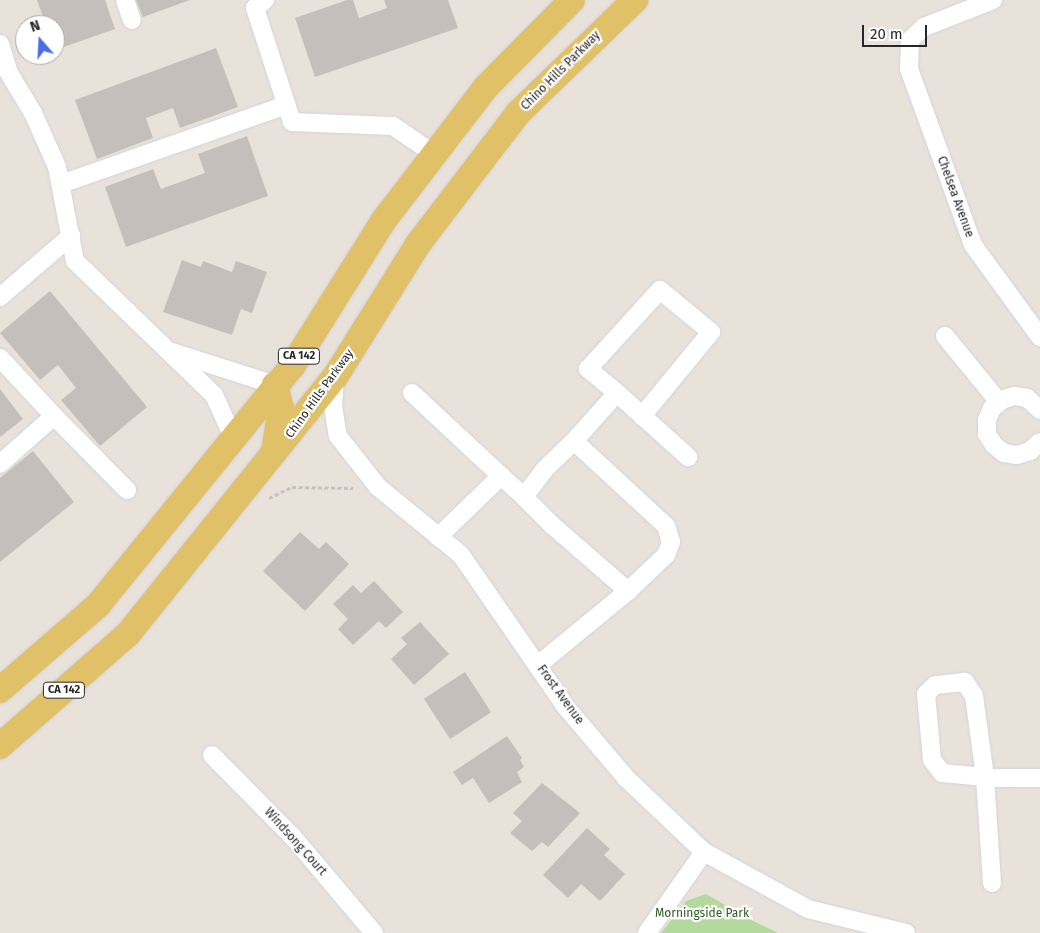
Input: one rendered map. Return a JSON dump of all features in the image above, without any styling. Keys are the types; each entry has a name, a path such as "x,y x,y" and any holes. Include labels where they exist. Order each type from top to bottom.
{"main road":[{"name":"CA 142","path":"0,690 98,605 275,384 294,365 384,220 486,87 572,0"},
{"name":"Chino Hills Parkway","path":"0,746 128,634 272,458 335,377 418,244 518,113 635,0"},
{"path":"272,458 281,421 280,397 275,384"}],"street":[{"path":"125,0 132,20"},
{"path":"265,0 255,8 292,122 392,126 434,154"},
{"name":"Chelsea Avenue","path":"993,0 924,27 910,40 910,69 973,245 1040,336"},
{"path":"0,44 9,72 33,113 61,184 74,261 214,395 233,437"},
{"path":"61,184 286,105"},
{"path":"0,297 71,236"},
{"path":"642,416 711,332 660,290 588,369 688,457"},
{"path":"945,336 999,402"},
{"path":"164,349 275,384"},
{"path":"0,358 127,490"},
{"name":"Frost Avenue","path":"335,377 333,406 338,436 378,487 461,555 538,664 565,706 626,778 704,852 808,909 906,933"},
{"path":"412,393 552,525 628,591"},
{"path":"524,497 545,469 574,441 616,393"},
{"path":"1039,406 1027,398 1014,396 999,402 992,408 986,420 987,434 994,445 1004,453 1017,455 1039,445"},
{"path":"0,464 54,416"},
{"path":"538,664 628,591 666,555 671,542 666,526 574,441"},
{"path":"438,536 501,476"},
{"path":"992,883 985,777 974,696 965,682 936,685 926,694 932,760 942,773 985,777 1040,778"},
{"name":"Windsong Court","path":"212,755 292,836 374,933"},
{"path":"647,933 704,852"}],"path":[{"path":"235,503 264,500 292,487 378,487"}],"green space":[{"name":"Morningside Park","path":"706,894 778,933 661,933 686,901"}],"building":[{"path":"37,0 105,0 115,29 65,46 65,15 42,15"},
{"path":"136,0 190,0 143,17"},
{"path":"347,0 353,0 359,18 387,8 384,0 448,0 458,28 315,77 295,18"},
{"path":"216,48 238,107 180,128 173,108 146,118 153,138 97,159 75,100"},
{"path":"247,136 268,196 126,247 105,187 153,169 161,189 205,173 198,154"},
{"path":"182,260 201,267 203,261 232,272 236,261 267,272 252,313 241,309 232,335 163,312"},
{"path":"50,291 147,407 100,446 61,400 76,388 58,365 40,380 0,333"},
{"path":"0,389 23,419 0,437"},
{"path":"33,451 74,502 0,562 0,478"},
{"path":"300,532 319,549 326,542 349,564 305,611 263,571"},
{"path":"374,581 403,612 386,628 379,621 353,645 338,629 348,619 333,604 353,585 361,593"},
{"path":"420,622 449,654 414,685 391,659 407,644 401,638"},
{"path":"465,672 491,712 450,739 424,699"},
{"path":"507,736 522,758 520,760 524,767 517,772 522,782 489,803 473,778 462,785 453,772"},
{"path":"542,783 580,813 548,847 542,842 532,851 510,833 522,821 513,813"},
{"path":"587,828 610,849 604,855 625,874 600,901 581,884 568,898 543,875"}]}
